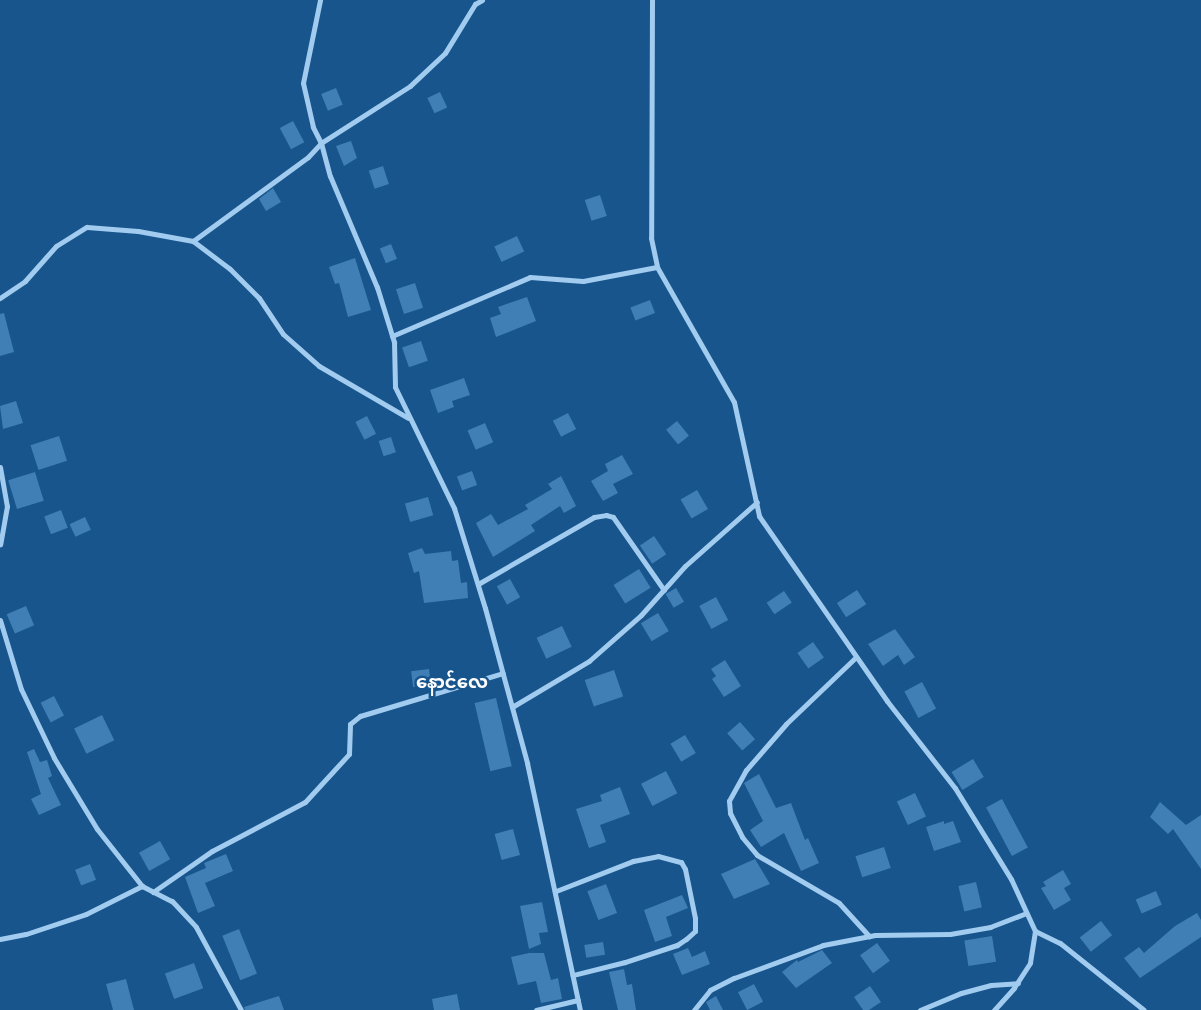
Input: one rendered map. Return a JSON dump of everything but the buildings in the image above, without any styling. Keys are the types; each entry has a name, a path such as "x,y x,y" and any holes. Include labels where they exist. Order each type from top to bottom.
{"street":[{"path":"320,0 303,83 313,127 322,143 330,176 377,286 392,336 395,387 408,419 454,508 478,584 512,707 556,891 580,1010"},
{"path":"193,241 308,157 322,143 410,86 445,53 476,4 482,0"},
{"path":"652,0 651,238 658,267 734,402 759,516 777,545 856,657 955,788 1011,879 1035,931 1030,963 1018,983 994,1010"},
{"path":"0,298 25,281 56,246 87,227 138,231 193,241 230,269 259,298 283,334 320,366 408,419"},
{"path":"392,336 530,277 583,281 658,267"},
{"path":"0,467 6,506 0,544"},
{"path":"512,707 588,661 641,615 685,566 757,502"},
{"path":"478,584 594,517 606,515 613,517 664,590"},
{"path":"0,620 21,690 54,758 97,829 142,886 172,901 196,927 241,1010"},
{"path":"856,657 786,724 746,770 729,801 730,813 742,837 757,855 839,903 869,936"},
{"path":"153,892 212,852 305,802 349,754 350,724 360,716 503,673"},
{"path":"556,891 633,861 658,856 682,862 695,918 695,930 677,946 573,975"},
{"path":"0,938 26,934 86,914 142,886"},
{"path":"694,1010 710,990 734,978 822,945 869,936 950,934 990,927 1026,913"},
{"path":"1035,931 1060,943 1144,1010"},
{"path":"920,1010 961,993 991,985 1018,983"},
{"path":"536,1010 578,1000"}],"district":[{"name":"နောင်လေ","path":"452,682"}]}
